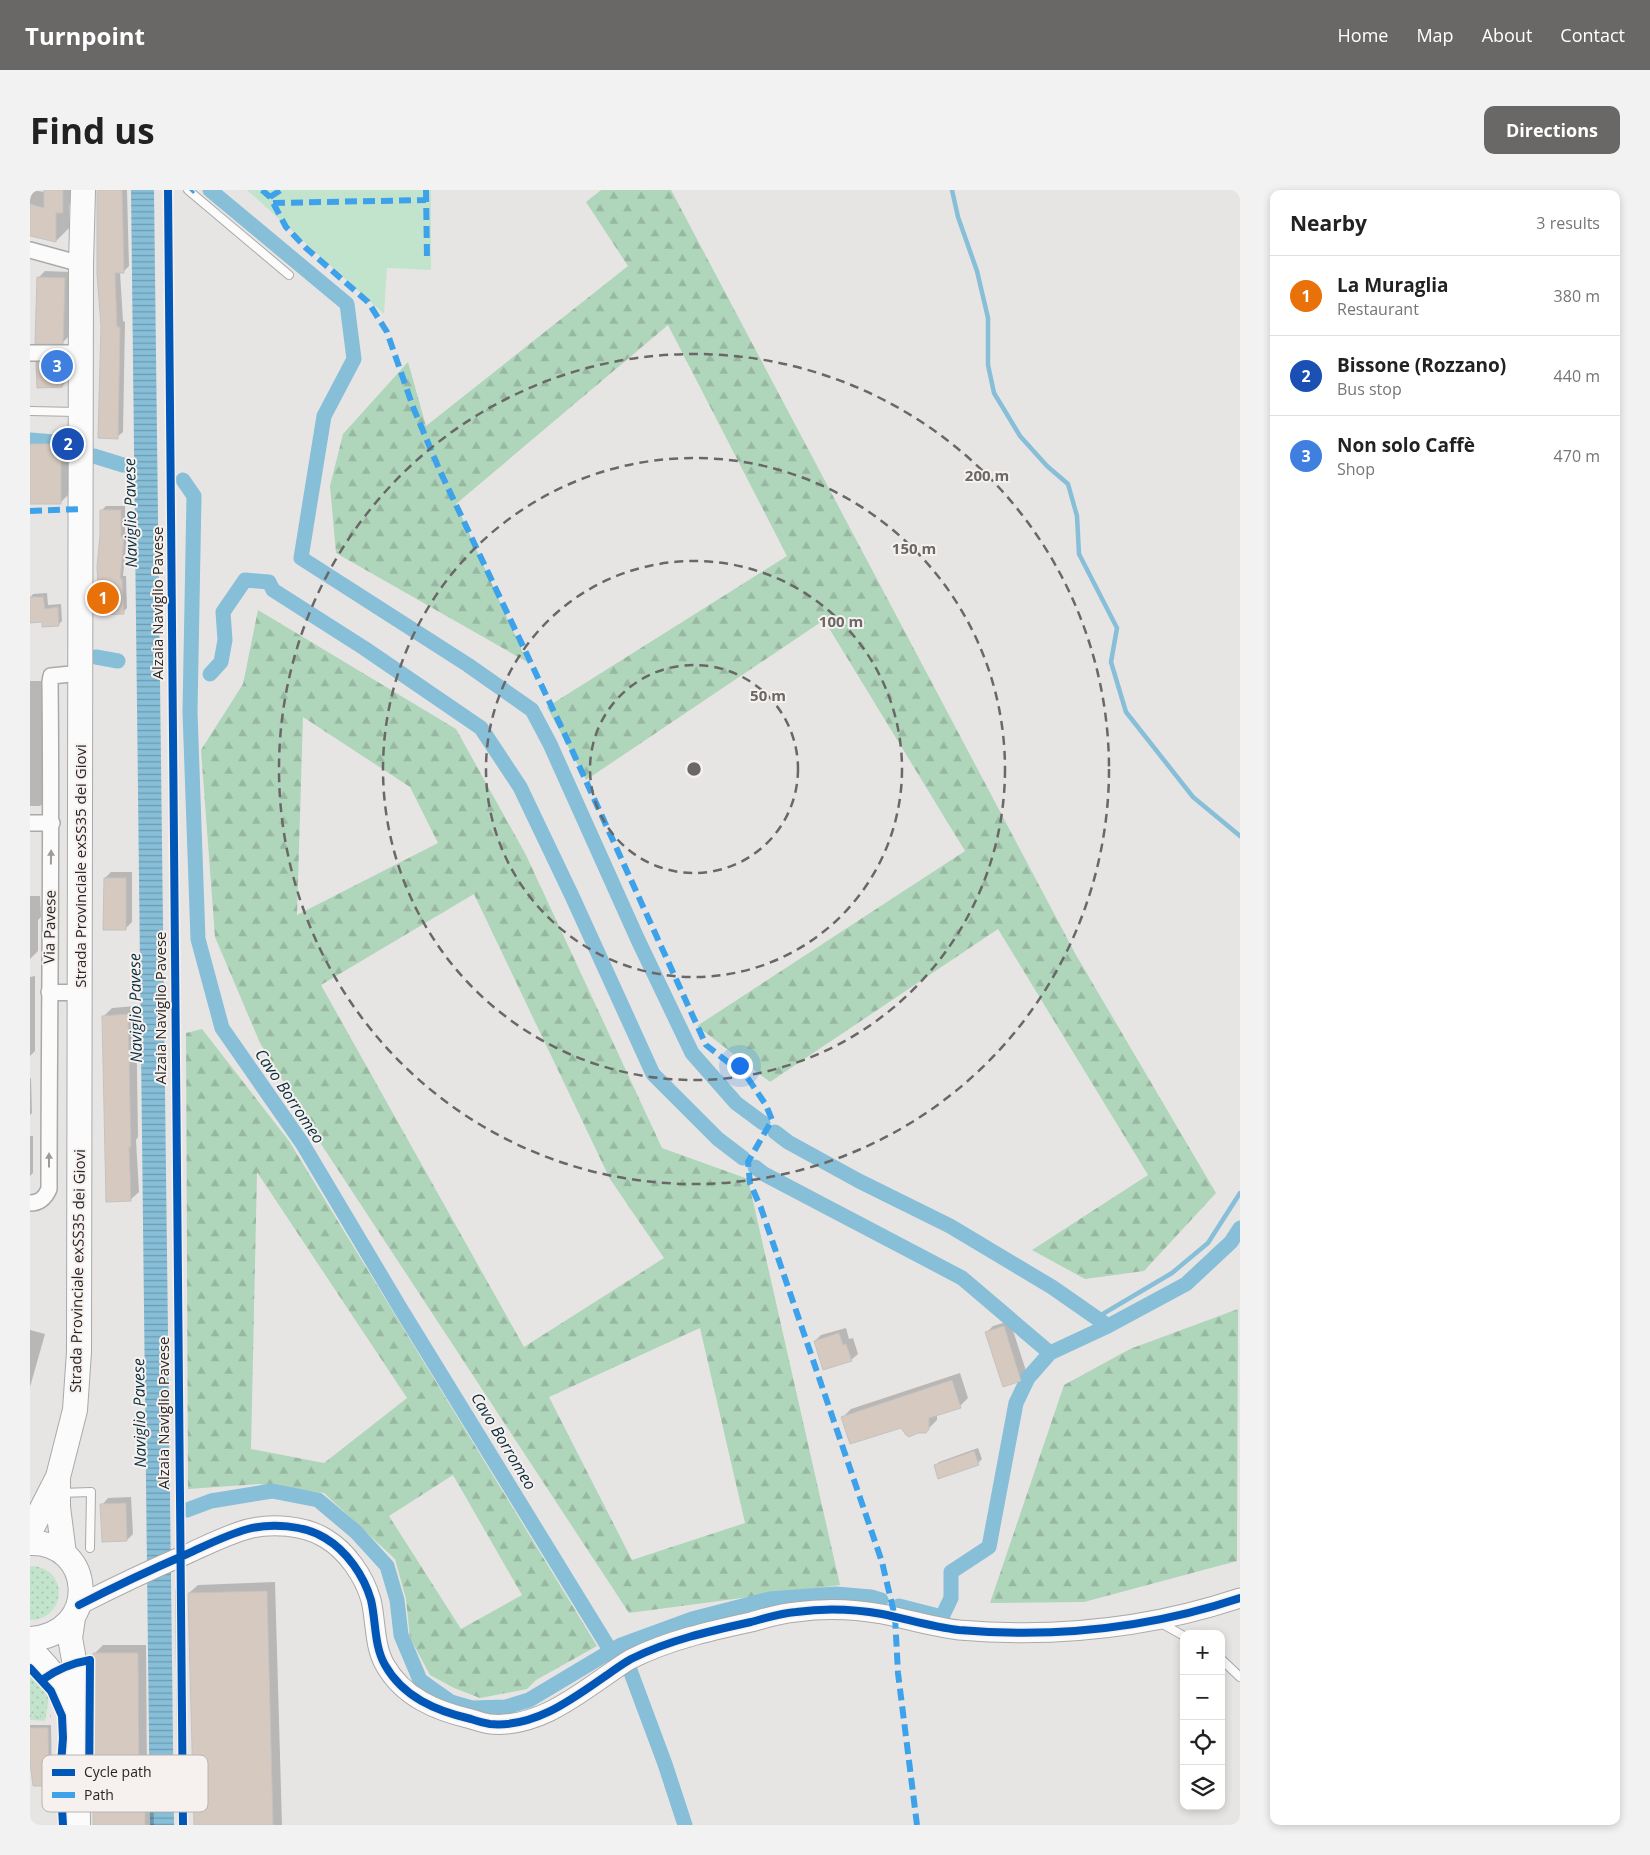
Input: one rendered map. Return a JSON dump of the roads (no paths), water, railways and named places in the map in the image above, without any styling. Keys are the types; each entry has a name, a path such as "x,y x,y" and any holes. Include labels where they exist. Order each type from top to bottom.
{"main road":[{"name":"Strada Provinciale exSS35 dei Giovi","path":"30,1532 58,1485 75,1410 80,1352 81,264 83,190"},
{"path":"58,1485 64,1554"},
{"path":"30,1543 49,1546 64,1554 78,1573 81,1588 70,1638 79,1687 80,1718 77,1738"},
{"path":"30,1640 46,1638 59,1632 76,1612"},
{"path":"30,1649 53,1672 69,1701 79,1755"},
{"path":"78,1825 80,1812"}],"street":[{"path":"30,250 81,264"},
{"path":"30,353 82,353"},
{"name":"Via Pavese","path":"33,1203 45,1198 49,1189 49,992 52,823 51,676 81,673"},
{"path":"30,823 52,823"},
{"path":"49,992 81,993"},
{"path":"76,1612 119,1584 221,1538 249,1529 272,1526 296,1528 324,1537 346,1556 361,1576 370,1598 382,1661 396,1682 419,1701 448,1714 490,1724 513,1723 542,1715 563,1705 628,1661 670,1642 795,1612 842,1610 877,1613 957,1630 1069,1631 1125,1626 1210,1607 1240,1598"},
{"path":"78,1573 100,1584 119,1584"}],"lane":[{"path":"188,190 289,275"},
{"path":"30,411 82,412"},
{"path":"58,1485 91,1492 90,1548"},
{"path":"180,1591 182,1755"},
{"path":"1155,1620 1180,1634"},
{"path":"1225,1663 1240,1677"},
{"path":"183,1812 183,1825"}],"water":[{"path":"131,190 154,190 173,1755 149,1755"},
{"path":"150,1812 174,1812 174,1825 150,1825"}],"waterway":[{"path":"210,190 347,304 354,359 324,416 301,558 468,665 532,710 550,744 638,940 692,1053 736,1103 763,1123"},
{"path":"952,190 958,217 977,271 988,318 988,365 994,393 1020,436 1047,466 1068,484 1077,516 1079,554 1117,628 1111,662 1126,712 1193,797 1240,836"},
{"name":"Cavo Borromeo","path":"30,440 67,443"},
{"name":"Cavo Borromeo","path":"94,456 123,465"},
{"name":"Cavo Borromeo","path":"183,480 194,496 190,712 198,939 222,1028 302,1143 399,1306 615,1658"},
{"path":"210,674 221,662 225,640 223,612 245,580 269,582 273,590 364,648 481,728 520,787 653,1074 718,1139 743,1158"},
{"path":"96,657 118,661"},
{"path":"775,1132 788,1142 859,1181 950,1226 1052,1287 1108,1326"},
{"path":"755,1167 764,1174 962,1278 1050,1353"},
{"path":"1096,1318 1172,1273 1208,1243 1240,1193"},
{"path":"899,1606 942,1617 951,1598 951,1572 989,1547 1016,1403 1028,1378 1050,1353 1108,1326 1186,1284 1231,1242 1240,1228"},
{"path":"187,1510 211,1501 272,1491 318,1500 356,1532 387,1566 397,1600 401,1635 420,1680 451,1702 472,1708 506,1707 529,1700 621,1645 692,1619 770,1599 836,1594 871,1597 881,1600"},
{"name":"Cavo Borromeo","path":"630,1670 665,1764 685,1825"}],"place":[{"name":"Non solo Caffè","path":"57,366"},
{"name":"Bissone (Rozzano)","path":"68,444"},
{"name":"La Muraglia","path":"103,598"}],"water label":[{"name":"Naviglio Pavese","path":"130,513"},
{"name":"Naviglio Pavese","path":"135,1008"},
{"name":"Naviglio Pavese","path":"139,1413"}]}
